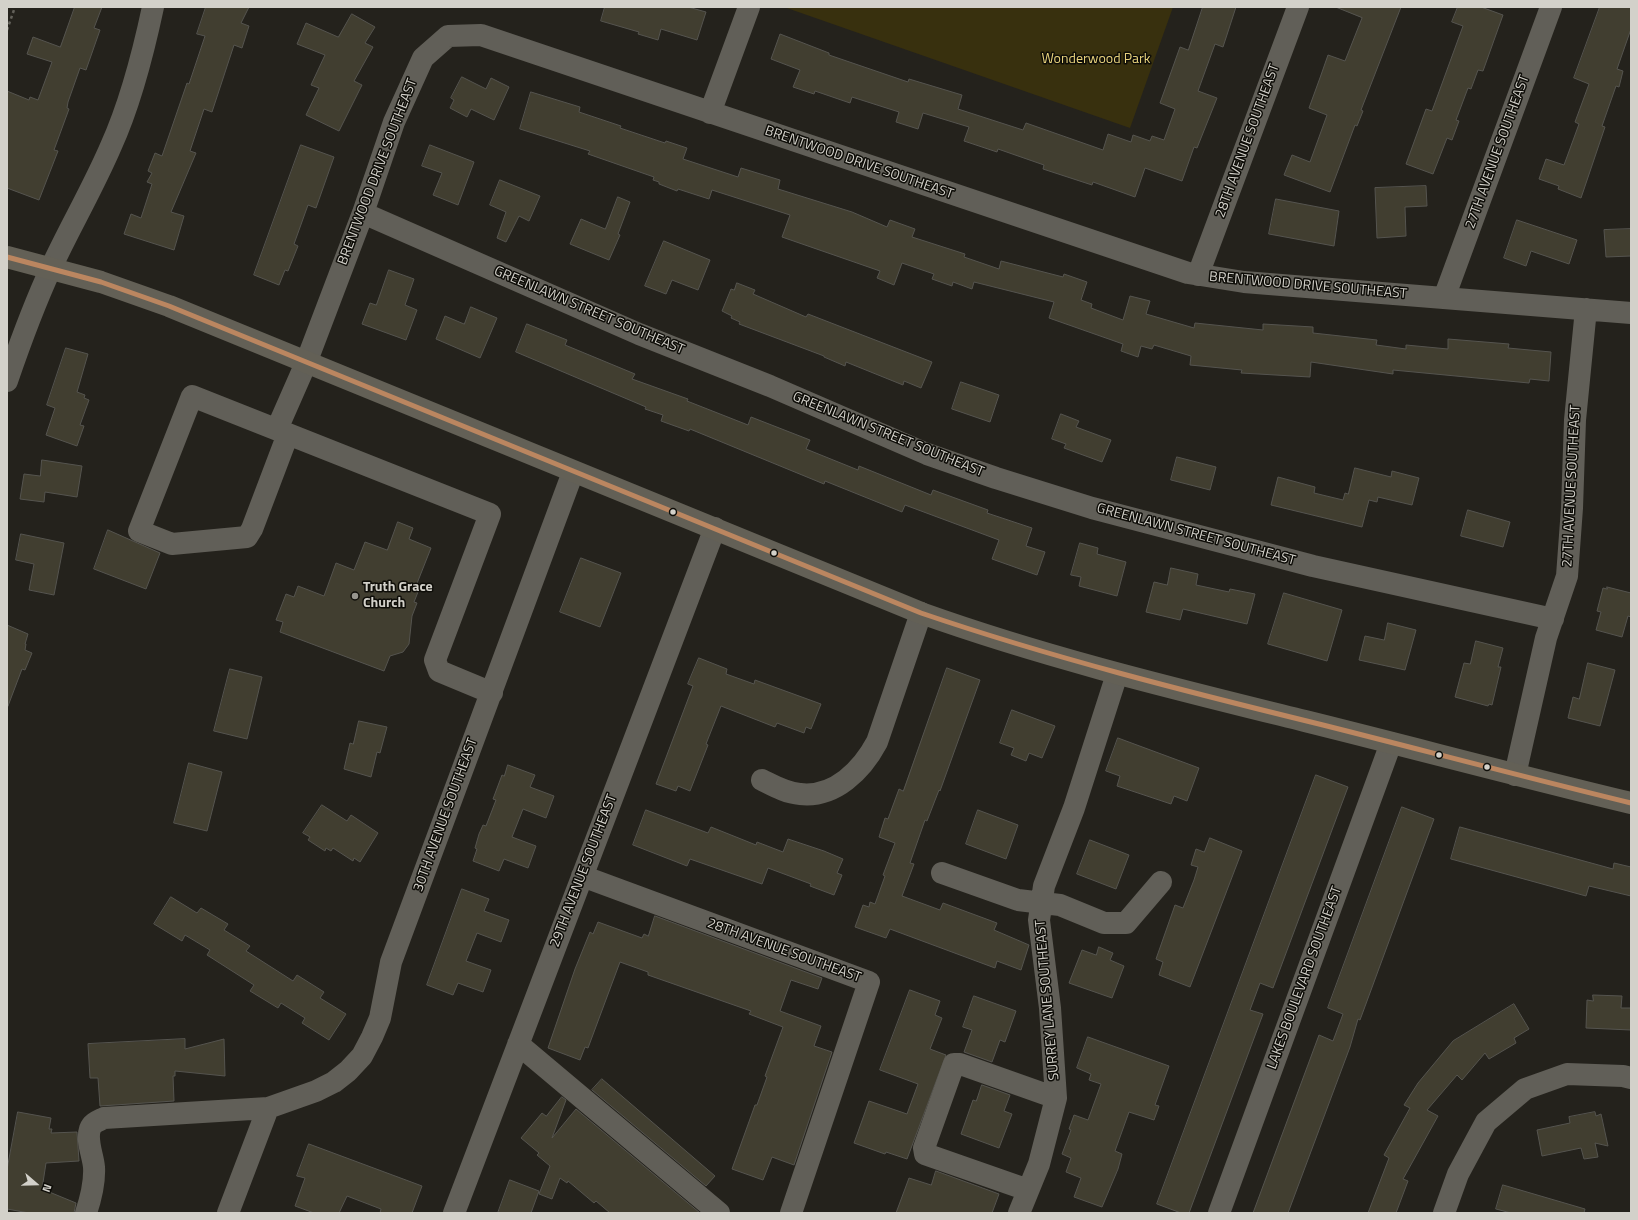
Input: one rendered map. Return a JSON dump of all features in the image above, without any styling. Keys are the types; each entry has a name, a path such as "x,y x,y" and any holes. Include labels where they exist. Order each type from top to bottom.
{"main road":[{"path":"7,257 101,282 169,306 573,472 715,528 921,614 1117,674 1391,742 1514,775 1631,803"}],"street":[{"path":"7,381 21,339 51,268 97,177 122,119 138,72 153,7"},
{"path":"710,113 749,7"},
{"name":"28TH AVENUE SOUTHEAST","path":"1198,275 1298,7"},
{"name":"27TH AVENUE SOUTHEAST","path":"1444,298 1551,7"},
{"name":"BRENTWOOD DRIVE SOUTHEAST","path":"283,432 192,396 139,531 172,544 247,537 252,529 306,363 363,213 394,122 423,58 448,36 481,35 1188,273 1244,282 1586,309 1631,314"},
{"name":"GREENLAWN STREET SOUTHEAST","path":"363,213 639,334 770,386 927,454 996,478 1092,508 1313,566 1552,619"},
{"name":"27TH AVENUE SOUTHEAST","path":"1514,775 1546,638 1567,576 1572,508 1575,420 1586,309"},
{"path":"283,432 490,514 435,660 439,671 492,693"},
{"name":"30TH AVENUE SOUTHEAST","path":"86,1213 94,1186 94,1167 89,1135 90,1128 95,1122 104,1118 268,1108 316,1091 334,1082 348,1071 362,1056 380,1018 392,962 573,472"},
{"name":"29TH AVENUE SOUTHEAST","path":"454,1213 715,528"},
{"path":"762,780 784,791 800,795 821,792 838,786 855,774 868,759 877,742 921,614"},
{"name":"SURREY LANE SOUTHEAST","path":"1019,1213 1038,1164 1056,1098 1050,1008 1039,920 1044,886 1074,808 1117,674"},
{"name":"LAKES BOULEVARD SOUTHEAST","path":"1219,1213 1391,742"},
{"path":"942,873 1018,900 1041,904 1060,905 1104,923 1126,923 1161,882"},
{"name":"28TH AVENUE SOUTHEAST","path":"582,876 869,982 791,1213"},
{"path":"518,1044 719,1213"},
{"path":"1028,1190 925,1154 924,1148 954,1064 960,1064 1056,1098"},
{"path":"1444,1213 1458,1174 1486,1122 1525,1089 1567,1074 1623,1076 1631,1078"},
{"path":"228,1213 268,1108"}],"path":[{"path":"7,30 15,7"}],"green space":[{"name":"Wonderwood Park","path":"784,7 1173,7 1130,128"}],"building":[{"path":"75,7 102,7 94,28 100,30 86,70 80,68 68,102 67,108 69,109 54,150 58,151 39,200 7,188 7,91 29,100 30,97 38,100 52,62 27,54 33,37 60,47"},
{"path":"206,7 249,7 241,23 249,26 242,48 234,45 212,112 204,109 190,151 196,153 171,212 184,216 174,250 124,234 131,214 141,218 152,184 147,182 152,173 148,171 155,153 162,156 205,36 197,34"},
{"path":"605,7 688,7 706,12 697,40 661,29 658,40 638,34 639,32 601,21"},
{"path":"1203,7 1236,7 1223,47 1215,44 1198,91 1217,98 1197,148 1194,147 1182,181 1145,168 1135,197 1093,182 1092,185 1043,169 1044,165 998,149 997,152 964,141 969,127 923,113 918,129 896,122 899,112 852,97 850,103 815,91 814,94 793,87 800,70 771,59 780,34 829,53 829,55 908,82 909,79 962,95 958,109 1023,130 1026,123 1103,150 1108,134 1131,142 1133,135 1150,141 1152,136 1164,140 1175,109 1160,103 1180,47 1188,50"},
{"path":"1336,7 1401,7 1361,110 1363,111 1357,126 1355,125 1330,192 1284,175 1292,155 1310,162 1327,115 1309,108 1328,55 1345,61 1362,18"},
{"path":"1458,7 1481,7 1503,15 1483,71 1478,70 1471,89 1468,88 1456,120 1459,121 1452,140 1447,138 1433,174 1406,164 1426,109 1432,111 1463,26 1452,22"},
{"path":"1600,7 1631,7 1631,29 1617,69 1623,71 1619,87 1616,86 1602,126 1605,127 1581,198 1558,189 1559,186 1539,179 1546,159 1564,165 1579,124 1575,122 1589,84 1574,78"},
{"path":"352,14 375,27 365,43 373,47 354,81 362,85 339,131 306,115 319,88 311,85 325,55 297,44 306,23 338,37"},
{"path":"462,77 486,89 491,78 509,87 494,120 471,109 467,117 450,108 454,100 451,98"},
{"path":"531,92 580,107 579,112 621,126 620,128 665,143 666,141 687,148 683,159 738,177 741,168 780,180 778,189 852,212 887,227 890,220 915,229 912,237 965,254 964,257 999,269 1001,261 1063,277 1064,274 1087,282 1081,300 1092,304 1091,308 1123,320 1130,296 1150,301 1146,314 1194,328 1195,323 1263,330 1263,324 1313,327 1313,333 1377,340 1376,345 1406,349 1406,345 1448,349 1448,339 1509,344 1508,348 1551,352 1549,381 1530,379 1529,383 1393,370 1393,374 1311,362 1310,377 1241,373 1242,370 1190,365 1191,356 1154,345 1152,349 1141,346 1138,357 1121,351 1123,344 1049,318 1054,302 974,282 972,289 953,282 952,286 932,279 934,274 902,263 894,285 877,278 880,271 782,237 790,215 712,190 709,199 678,189 677,191 659,184 659,182 653,180 654,177 588,154 590,151 520,129"},
{"path":"301,145 334,157 316,208 308,205 294,244 298,246 288,271 285,270 279,285 254,275"},
{"path":"430,145 474,162 458,205 433,195 442,173 422,166"},
{"path":"500,180 540,196 529,221 519,216 506,242 497,238 506,212 490,205"},
{"path":"1426,186 1427,206 1405,207 1406,236 1377,238 1375,188"},
{"path":"618,197 630,202 618,234 620,235 609,260 570,244 581,219 605,229"},
{"path":"1276,199 1339,211 1334,246 1269,234"},
{"path":"1517,220 1577,240 1569,264 1531,251 1526,266 1504,258"},
{"path":"1631,229 1631,256 1606,257 1604,230"},
{"path":"664,241 710,260 698,290 672,280 666,294 645,286"},
{"path":"389,270 414,279 405,305 417,310 406,340 362,324 370,303 376,305"},
{"path":"737,283 755,290 753,294 806,317 808,314 932,362 921,388 904,381 903,385 846,362 845,366 824,356 739,324 740,322 731,318 732,316 722,311 731,289 734,290"},
{"path":"471,307 497,318 480,358 436,339 445,316 464,324"},
{"path":"527,324 567,340 565,345 635,374 632,379 688,399 687,401 748,425 751,417 810,440 806,449 858,470 859,466 931,495 933,490 988,510 987,513 1032,528 1026,546 1045,552 1037,575 992,559 999,540 905,505 902,512 825,481 824,484 690,429 689,431 661,421 663,415 645,409 646,407 516,352"},
{"path":"66,348 88,354 77,392 85,395 84,398 89,400 80,425 84,426 77,446 46,435 55,408 47,405"},
{"path":"961,382 999,395 990,422 952,409"},
{"path":"1061,414 1079,421 1076,427 1111,440 1102,462 1064,448 1066,444 1052,439"},
{"path":"1177,457 1216,467 1210,490 1171,480"},
{"path":"42,460 82,466 77,497 45,492 44,502 20,499 24,474 40,476"},
{"path":"1355,468 1391,477 1392,471 1419,478 1412,505 1378,497 1377,502 1369,500 1362,527 1271,505 1278,477 1315,487 1314,493 1343,500 1345,493 1348,494"},
{"path":"1468,510 1510,522 1503,547 1461,536"},
{"name":"Truth Grace Church","path":"398,522 413,528 409,539 431,548 414,591 418,592 414,602 417,603 412,616 409,644 403,652 390,656 384,671 280,632 283,622 276,620 286,594 294,597 298,586 324,596 336,563 354,570 365,542 387,550"},
{"path":"108,530 160,553 146,589 94,569"},
{"path":"21,534 64,543 54,595 29,590 34,564 16,560"},
{"path":"1080,543 1098,548 1097,554 1126,562 1117,596 1079,586 1081,577 1071,575"},
{"path":"581,558 621,573 600,627 560,612"},
{"path":"1171,568 1198,574 1196,585 1229,592 1230,589 1255,594 1247,624 1183,609 1180,620 1146,612 1154,582 1167,585"},
{"path":"1607,587 1631,593 1631,617 1628,616 1622,637 1596,630 1601,612 1597,611 1603,588 1607,589"},
{"path":"1284,593 1342,610 1327,661 1268,644"},
{"path":"1388,623 1416,630 1405,670 1359,660 1365,636 1384,640"},
{"path":"7,625 28,634 25,650 32,653 25,670 22,669 8,706"},
{"path":"1476,641 1503,648 1498,667 1501,667 1492,705 1489,704 1488,706 1455,697 1464,663 1470,664"},
{"path":"699,658 727,669 726,674 754,684 755,680 821,704 811,729 806,727 804,733 777,723 775,727 721,706 690,791 678,786 676,791 656,784 693,686 688,684"},
{"path":"1588,663 1615,670 1600,726 1568,718 1573,697 1579,699"},
{"path":"947,668 980,680 940,791 939,790 927,821 925,820 910,863 914,864 902,896 940,910 943,903 997,923 994,930 1029,945 1021,970 997,961 995,968 890,929 886,938 855,927 863,905 869,907 870,902 875,904 885,876 883,875 895,843 879,837 885,818 888,819 899,789 903,791"},
{"path":"230,669 262,677 247,739 214,731"},
{"path":"1012,710 1055,726 1042,758 1029,753 1026,761 1011,755 1014,748 1000,743"},
{"path":"359,721 387,727 380,753 377,752 371,777 344,769 350,743 353,744"},
{"path":"1118,738 1199,768 1187,801 1174,796 1171,804 1117,786 1120,776 1106,771"},
{"path":"189,763 222,772 207,831 174,823"},
{"path":"508,765 535,775 530,787 554,796 546,818 523,809 512,837 536,846 528,868 504,859 499,871 473,861 477,849 475,848 479,834 483,825 486,826 496,800 493,799 502,775 504,776"},
{"path":"1316,775 1348,787 1273,988 1260,983 1250,1010 1263,1014 1189,1213 1181,1213 1157,1204"},
{"path":"322,805 347,821 351,815 378,833 360,862 354,858 353,861 333,848 331,851 326,848 325,851 308,840 310,837 303,833"},
{"path":"1402,807 1434,819 1360,1020 1358,1019 1350,1047 1288,1213 1253,1213 1319,1035 1333,1041 1343,1014 1328,1008"},
{"path":"646,810 708,833 711,827 756,845 757,842 783,852 788,839 843,859 837,873 842,875 834,895 810,886 811,884 768,868 762,884 690,859 687,866 633,845"},
{"path":"978,810 1018,825 1006,859 966,844"},
{"path":"1460,827 1613,869 1614,863 1631,867 1631,896 1589,886 1586,896 1451,859"},
{"path":"1210,838 1242,851 1190,987 1159,975 1163,962 1156,959 1175,905 1183,908 1194,880 1198,867 1191,865 1196,849 1204,852"},
{"path":"1090,840 1129,855 1116,889 1077,874"},
{"path":"462,889 489,899 484,911 509,920 501,942 477,933 466,961 491,970 483,992 458,983 453,995 427,985"},
{"path":"171,897 197,913 201,908 228,924 224,930 250,946 246,951 293,981 297,975 324,992 320,998 346,1014 329,1040 302,1023 305,1018 281,1003 278,1008 250,991 254,985 207,955 210,950 185,935 182,941 154,924"},
{"path":"655,916 822,978 818,989 791,980 780,1011 821,1026 814,1046 832,1052 794,1165 772,1157 763,1180 732,1169 755,1105 757,1105 767,1077 765,1076 783,1027 749,1014 751,1011 648,975 648,972 620,962 588,1048 585,1047 580,1060 548,1048 575,969 590,932 593,934 598,922 642,938 644,934 648,936"},
{"path":"1099,947 1113,953 1110,960 1124,966 1112,998 1069,983 1082,950 1096,955"},
{"path":"910,990 940,1001 935,1015 942,1018 930,1049 946,1055 907,1159 886,1152 885,1154 854,1143 869,1101 907,1114 918,1084 880,1070"},
{"path":"1593,995 1622,996 1621,1008 1631,1008 1631,1030 1586,1028 1587,1000 1593,1001"},
{"path":"974,996 1016,1011 1005,1042 1000,1040 992,1062 964,1052 972,1030 963,1027"},
{"path":"1514,1004 1529,1029 1514,1038 1516,1043 1489,1059 1485,1053 1462,1080 1457,1075 1427,1110 1438,1116 1403,1179 1408,1181 1396,1213 1368,1213 1389,1158 1384,1155 1410,1108 1404,1105 1418,1083 1453,1041"},
{"path":"1088,1037 1169,1066 1155,1105 1159,1106 1154,1120 1129,1112 1115,1151 1122,1154 1118,1169 1102,1207 1074,1197 1081,1178 1066,1172 1071,1158 1062,1154 1071,1130 1069,1129 1074,1115 1088,1120 1101,1084 1089,1080 1091,1074 1077,1068"},
{"path":"185,1039 185,1049 224,1039 225,1076 175,1071 175,1076 173,1076 174,1101 100,1106 98,1078 90,1078 88,1044"},
{"path":"602,1079 715,1176 706,1186 592,1090"},
{"path":"982,1085 1010,1095 1004,1111 1012,1114 999,1148 961,1134 973,1100 976,1101"},
{"path":"562,1097 566,1100 552,1138 576,1109 700,1213 610,1213 596,1201 594,1203 568,1181 567,1183 560,1178 552,1199 539,1194 550,1166 537,1155 539,1153 521,1138 542,1113 546,1116"},
{"path":"18,1112 51,1118 49,1129 52,1129 51,1133 77,1132 79,1161 46,1163 42,1189 76,1203 74,1213 29,1213 7,1209 7,1170"},
{"path":"1595,1112 1596,1116 1601,1114 1608,1146 1595,1143 1598,1157 1584,1159 1581,1148 1542,1156 1537,1130 1570,1123 1569,1117"},
{"path":"309,1144 422,1186 412,1213 380,1213 381,1209 347,1196 339,1213 314,1213 295,1206 305,1178 297,1176"},
{"path":"936,1171 999,1194 992,1213 896,1213 909,1178 931,1185"},
{"path":"510,1180 539,1191 531,1213 498,1213"},
{"path":"1503,1185 1585,1209 1584,1213 1511,1213 1496,1209"}],"transit line":[{"path":"7,257 101,282 169,306 921,613 1021,645 1121,674 1631,803"}],"place":[{"name":"Truth Grace Church","path":"355,596"}]}
